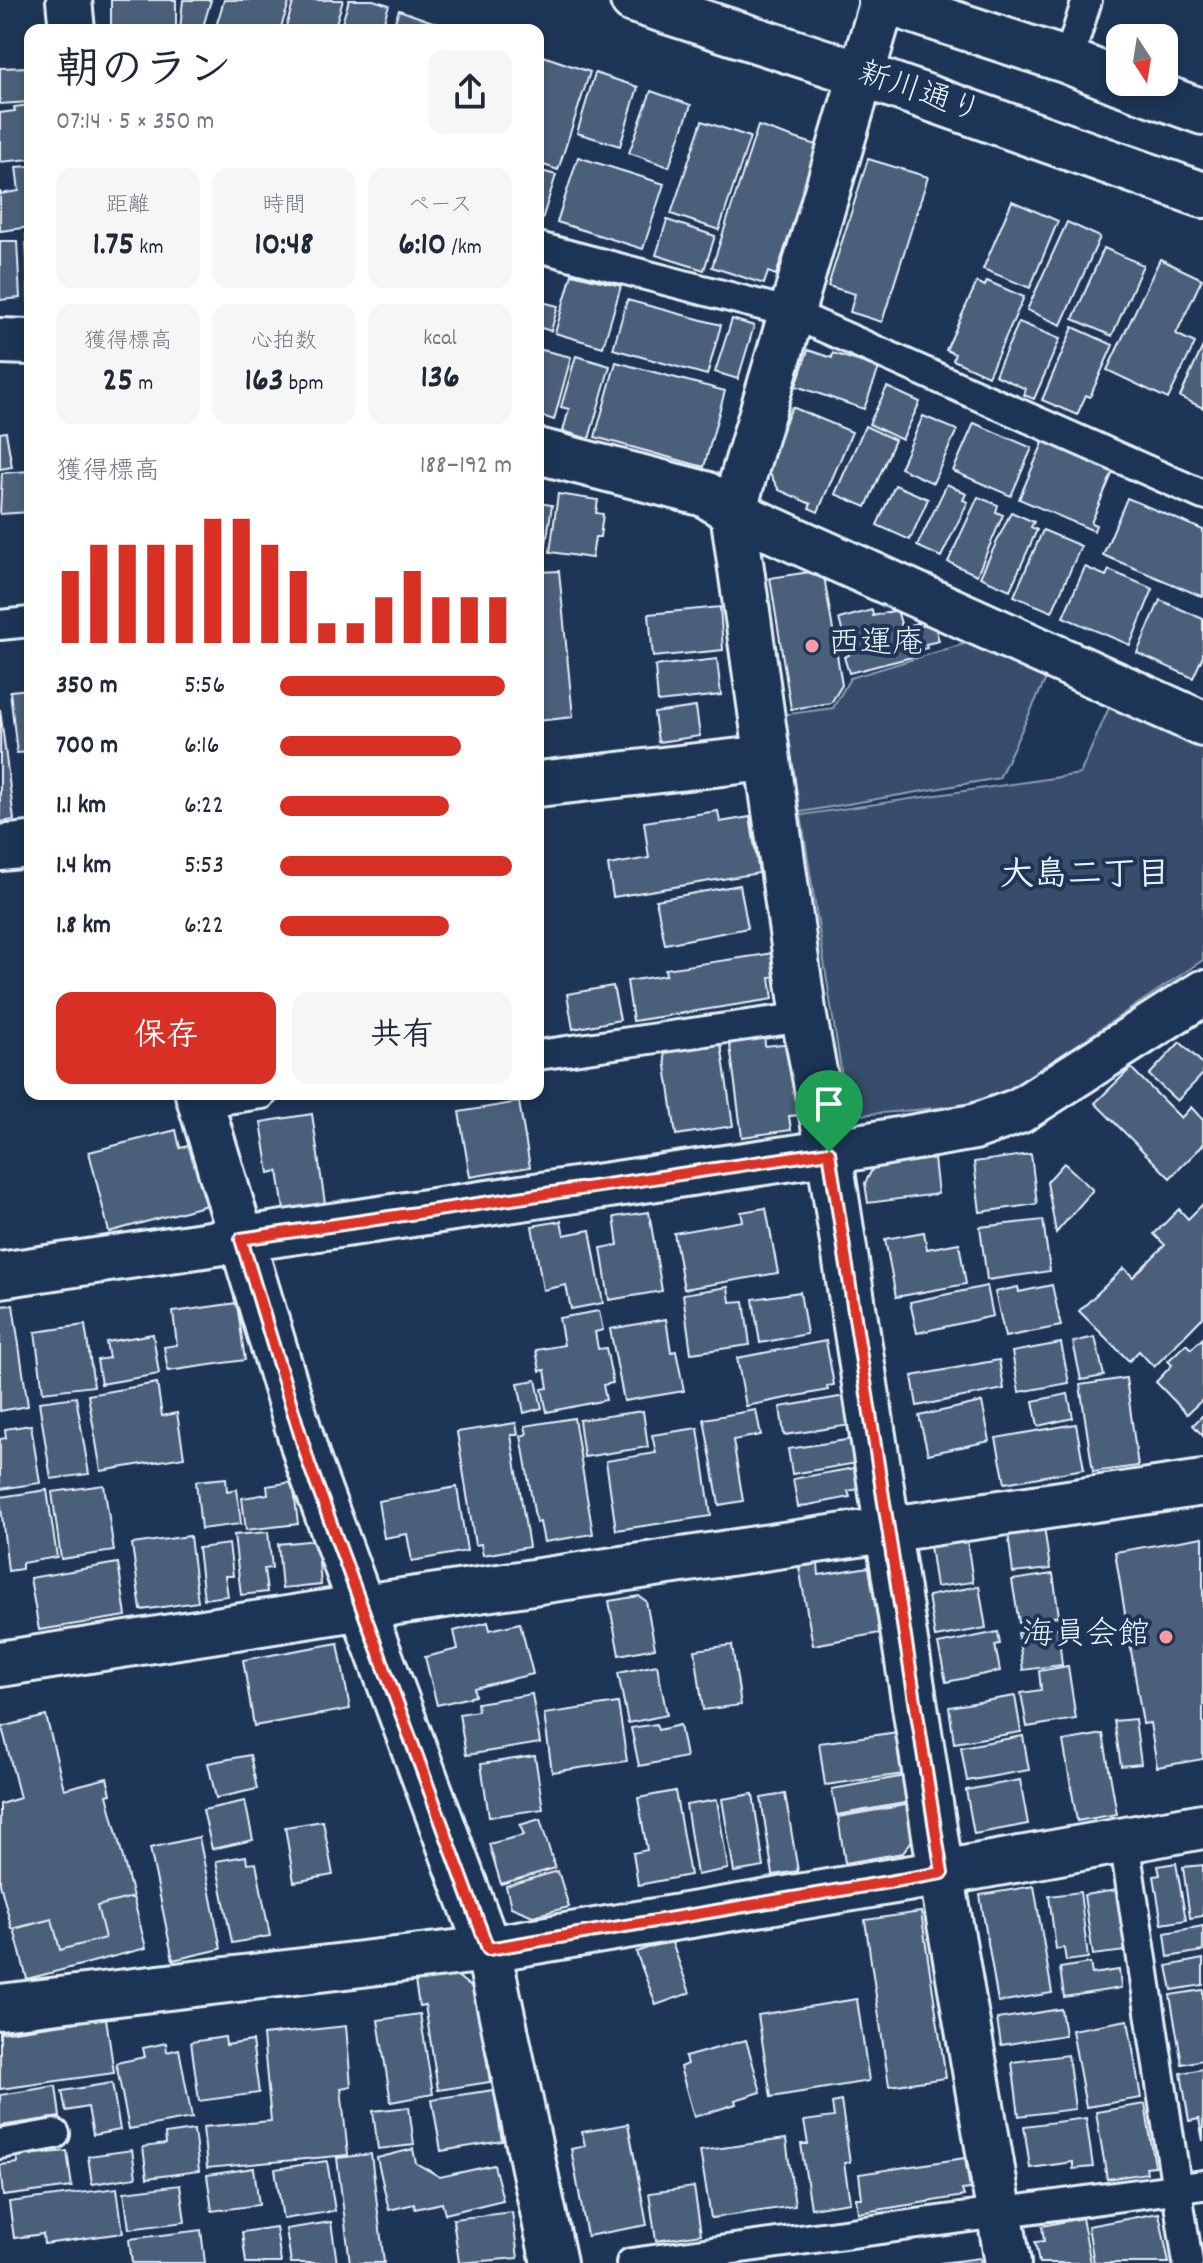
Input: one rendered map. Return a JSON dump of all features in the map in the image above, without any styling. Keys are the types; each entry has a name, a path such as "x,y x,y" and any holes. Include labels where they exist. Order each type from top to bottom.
{"street":[{"path":"69,0 71,24"},
{"name":"新川通り","path":"633,0 861,74 1203,195"},
{"path":"1008,2263 942,1873 829,1152 804,1017 733,512 882,0 1106,76"},
{"path":"1159,96 1203,112"},
{"path":"0,341 24,342"},
{"path":"544,453 705,494 733,512 1203,724"},
{"path":"544,783 767,758"},
{"path":"0,848 24,846"},
{"path":"0,1275 829,1152 974,1127 1019,1111 1203,993"},
{"path":"199,1100 309,1464 488,1949 554,2263"},
{"path":"0,1664 1203,1483"},
{"path":"0,2007 488,1949 1203,1826"}],"lane":[{"path":"1068,61 1087,0"},
{"path":"544,249 791,313 1203,495"},
{"path":"0,625 24,623"},
{"path":"544,1054 804,1017"},
{"path":"1124,1840 1191,2187 1188,2263"},
{"path":"0,2144 55,2134"},
{"path":"631,2263 1191,2187"}],"shaded area":[{"path":"977,640 1050,670 999,778 795,813 781,715 833,708 850,678"},
{"path":"1111,703 1203,746 1203,960 991,1103 860,1115 845,1095 801,815 1080,774"}],"building":[{"path":"111,0 176,0 176,24 111,24"},
{"path":"183,0 211,0 204,24 181,24"},
{"path":"224,0 290,0 282,24 217,24"},
{"path":"294,0 343,0 336,24 287,24"},
{"path":"349,0 373,0 389,5 383,24 342,24"},
{"path":"399,10 438,24 394,24"},
{"path":"544,56 590,72 558,170 544,165"},
{"path":"24,67 24,102 0,104 0,68"},
{"path":"595,73 638,87 620,146 577,133"},
{"path":"651,91 691,105 669,167 629,153"},
{"path":"24,106 24,160 0,162 0,113 15,111 14,107"},
{"path":"702,121 750,137 719,230 671,214"},
{"path":"758,126 819,146 776,275 768,272 764,284 712,267"},
{"path":"578,157 664,184 643,249 557,222"},
{"path":"868,159 928,177 882,322 850,312 855,294 828,286"},
{"path":"24,166 24,228 0,231 0,194 19,191 16,167"},
{"path":"544,172 556,175 544,213"},
{"path":"1012,201 1058,221 1030,288 983,269"},
{"path":"667,220 715,236 704,270 656,255"},
{"path":"1067,222 1100,237 1061,325 1027,310"},
{"path":"0,241 17,241 20,298 0,300"},
{"path":"1104,248 1143,265 1112,336 1073,319"},
{"path":"1160,259 1202,279 1176,334 1195,343 1168,399 1107,370"},
{"path":"572,274 621,286 603,347 555,333"},
{"path":"987,281 1024,297 988,376 953,360 955,354 946,350 977,282 985,286"},
{"path":"627,300 721,325 707,375 613,349"},
{"path":"544,302 558,306 551,331 544,329"},
{"path":"732,319 754,326 738,379 715,372"},
{"path":"1019,322 1060,339 1034,399 1024,395 1026,389 995,375"},
{"path":"1073,327 1113,345 1090,397 1086,395 1077,415 1042,400"},
{"path":"1203,346 1203,408 1180,397"},
{"path":"544,350 571,357 554,420 544,417"},
{"path":"808,350 832,358 833,353 879,368 864,409 796,386"},
{"path":"576,356 610,366 589,439 563,431 569,409 561,407"},
{"path":"616,362 725,391 704,467 595,437"},
{"path":"887,387 920,402 902,440 869,424"},
{"path":"792,407 852,432 818,512 809,508 811,504 779,490 766,467"},
{"path":"923,416 957,430 933,483 900,468"},
{"path":"974,423 1032,448 1011,496 953,471"},
{"path":"865,426 895,440 866,507 835,494"},
{"path":"6,432 12,467 0,469 0,433"},
{"path":"1045,438 1115,467 1091,523 1096,525 1094,531 1019,499"},
{"path":"24,471 24,512 0,514 2,473"},
{"path":"947,484 966,494 963,500 968,502 941,557 917,546"},
{"path":"895,485 928,499 910,540 877,525"},
{"path":"558,494 598,500 596,513 603,514 600,537 595,537 592,558 550,552"},
{"path":"978,497 998,505 996,512 1003,515 977,575 948,562"},
{"path":"1127,498 1203,530 1203,597 1103,555"},
{"path":"544,504 552,505 544,557"},
{"path":"1011,512 1034,522 1031,527 1037,530 1010,590 980,577"},
{"path":"1043,530 1081,546 1052,612 1014,596"},
{"path":"1085,567 1106,576 1109,570 1153,589 1130,645 1063,617"},
{"path":"823,570 842,685 831,703 791,709 770,578"},
{"path":"559,571 573,717 544,720 544,572"},
{"path":"1160,600 1203,619 1203,656 1193,678 1137,653"},
{"path":"720,607 723,650 653,657 649,614"},
{"path":"872,610 873,616 897,610 902,627 934,623 939,641 911,652 912,657 849,673 844,657 849,655 839,619"},
{"path":"717,659 721,695 658,702 655,666"},
{"path":"24,690 24,752 17,753 10,691"},
{"path":"696,707 700,736 658,742 654,713"},
{"path":"0,709 14,820 0,822"},
{"path":"718,811 720,822 750,817 759,873 613,897 608,865 649,858 644,822"},
{"path":"740,885 748,928 665,944 656,900"},
{"path":"774,953 778,976 770,977 773,999 633,1021 627,981 666,975 665,969"},
{"path":"613,986 620,1020 573,1029 567,994"},
{"path":"764,1033 765,1046 792,1043 802,1115 789,1116 791,1130 742,1137 729,1038"},
{"path":"1180,1042 1203,1064 1203,1074 1177,1101 1149,1075"},
{"path":"721,1044 733,1126 676,1135 664,1052"},
{"path":"1131,1068 1181,1118 1191,1107 1203,1120 1203,1145 1170,1178 1095,1103"},
{"path":"519,1102 530,1167 470,1177 459,1112"},
{"path":"312,1114 325,1204 284,1210 278,1171 269,1173 261,1122"},
{"path":"176,1130 180,1148 192,1145 207,1205 109,1232 89,1152"},
{"path":"1031,1154 1037,1204 980,1212 974,1162"},
{"path":"934,1159 938,1194 868,1203 865,1183 874,1166"},
{"path":"1064,1163 1093,1190 1056,1233 1047,1182"},
{"path":"1203,1204 1203,1317 1154,1367 1139,1351 1129,1361 1079,1311 1124,1268 1133,1277 1165,1245 1154,1234 1179,1209 1188,1219"},
{"path":"766,1208 778,1273 684,1289 674,1233 743,1221 741,1212"},
{"path":"649,1212 662,1291 609,1300 601,1248 618,1245 614,1217"},
{"path":"1043,1220 1050,1271 987,1280 980,1227"},
{"path":"561,1221 564,1235 590,1230 603,1303 571,1309 566,1285 543,1290 532,1226"},
{"path":"924,1232 927,1249 959,1243 966,1284 896,1297 885,1239"},
{"path":"1052,1285 1061,1326 1005,1337 995,1292 1018,1287 1019,1292"},
{"path":"987,1286 993,1316 917,1333 910,1302"},
{"path":"728,1287 730,1302 744,1301 750,1345 691,1353 683,1294"},
{"path":"800,1292 807,1334 760,1343 753,1299"},
{"path":"237,1303 245,1360 168,1371 164,1347 177,1345 173,1312"},
{"path":"13,1305 28,1406 0,1411 0,1306"},
{"path":"599,1311 603,1330 595,1332 598,1349 606,1348 613,1383 603,1385 606,1400 547,1412 542,1389 548,1388 545,1370 540,1371 536,1350 564,1345 559,1318"},
{"path":"666,1319 671,1352 676,1351 684,1391 624,1401 610,1329"},
{"path":"85,1325 94,1386 43,1392 35,1332"},
{"path":"153,1334 159,1374 101,1384 97,1360 109,1358 106,1342"},
{"path":"1095,1337 1104,1376 1081,1380 1073,1342"},
{"path":"1203,1338 1203,1399 1187,1414 1156,1382 1172,1365 1168,1361 1186,1344 1191,1349"},
{"path":"826,1341 834,1385 827,1386 828,1390 746,1406 737,1358"},
{"path":"1061,1343 1069,1383 1019,1392 1012,1352"},
{"path":"999,1360 1004,1389 917,1406 912,1376"},
{"path":"1126,1378 1138,1466 1093,1472 1080,1385"},
{"path":"536,1380 542,1408 524,1413 518,1383"},
{"path":"157,1383 162,1416 177,1413 184,1457 101,1471 88,1395"},
{"path":"1068,1394 1073,1418 1038,1426 1033,1401"},
{"path":"846,1396 851,1425 784,1435 780,1407"},
{"path":"76,1397 89,1474 51,1479 39,1402"},
{"path":"982,1402 990,1441 928,1454 919,1416"},
{"path":"756,1410 761,1435 733,1440 743,1501 719,1505 704,1419"},
{"path":"643,1411 648,1447 584,1457 579,1420"},
{"path":"1203,1415 1203,1436 1193,1425"},
{"path":"574,1418 593,1534 544,1542 540,1522 536,1523 521,1436 527,1434 525,1426"},
{"path":"516,1423 518,1435 511,1435 529,1547 483,1555 481,1544 475,1545 457,1432"},
{"path":"1076,1424 1084,1469 1005,1483 996,1438"},
{"path":"31,1425 40,1483 0,1489 0,1439 6,1438 5,1429"},
{"path":"698,1428 711,1516 616,1530 606,1461 656,1453 652,1435"},
{"path":"853,1439 857,1463 792,1474 788,1449"},
{"path":"860,1467 864,1488 848,1491 850,1497 798,1507 793,1479"},
{"path":"226,1478 227,1491 237,1489 241,1524 201,1529 196,1481"},
{"path":"293,1482 298,1524 246,1530 242,1498 268,1494 267,1486"},
{"path":"104,1485 114,1551 61,1559 52,1492"},
{"path":"457,1487 467,1551 412,1561 407,1534 384,1538 378,1501"},
{"path":"47,1490 57,1557 22,1563 22,1569 8,1571 0,1497"},
{"path":"1044,1526 1050,1569 1013,1573 1008,1532"},
{"path":"268,1532 272,1568 264,1569 267,1592 241,1595 234,1535"},
{"path":"190,1536 198,1602 141,1610 132,1544"},
{"name":"海員会館","path":"1203,1537 1203,1759 1157,1767 1150,1723 1143,1724 1115,1552"},
{"path":"317,1540 321,1585 282,1589 278,1544"},
{"path":"967,1541 973,1582 936,1587 930,1546"},
{"path":"229,1544 233,1576 225,1576 228,1596 204,1599 198,1548"},
{"path":"118,1563 126,1616 39,1630 30,1578"},
{"path":"818,1564 819,1575 869,1567 880,1633 813,1645 799,1567"},
{"path":"1053,1574 1059,1616 1019,1623 1012,1580"},
{"path":"979,1586 986,1628 935,1637 928,1596"},
{"path":"639,1596 646,1601 655,1648 619,1655 609,1601"},
{"path":"488,1622 490,1630 520,1623 533,1674 474,1688 475,1696 437,1705 425,1657 458,1649 454,1631"},
{"path":"1058,1628 1062,1665 1023,1670 1018,1633"},
{"path":"998,1632 1000,1644 995,1645 1000,1671 946,1682 938,1644"},
{"path":"338,1643 350,1709 254,1726 243,1660"},
{"path":"732,1645 741,1705 703,1710 695,1650"},
{"path":"657,1665 667,1715 628,1723 618,1673"},
{"path":"1068,1666 1076,1719 1027,1727 1021,1693 1041,1690 1039,1671"},
{"path":"532,1694 540,1743 466,1755 459,1714 478,1711 477,1703"},
{"path":"1015,1696 1021,1732 954,1743 949,1707"},
{"path":"618,1703 627,1761 552,1772 544,1714"},
{"path":"46,1716 64,1789 107,1778 111,1794 107,1795 133,1897 97,1906 105,1938 60,1950 52,1919 12,1929 0,1884 0,1804 20,1798 2,1727"},
{"path":"1135,1719 1141,1764 1121,1766 1114,1721"},
{"path":"656,1724 658,1730 680,1725 686,1757 639,1766 631,1728"},
{"path":"898,1732 904,1774 825,1785 819,1743"},
{"path":"1103,1734 1117,1814 1077,1821 1063,1741"},
{"path":"1023,1736 1029,1770 967,1781 961,1747"},
{"path":"250,1755 257,1789 216,1798 208,1763"},
{"path":"535,1756 543,1809 489,1817 481,1764"},
{"path":"905,1776 910,1802 837,1815 832,1789"},
{"path":"1020,1780 1028,1824 974,1834 966,1790"},
{"path":"675,1791 690,1875 638,1885 633,1853 647,1850 638,1798"},
{"path":"753,1794 764,1867 734,1872 722,1799"},
{"path":"785,1794 798,1871 773,1875 761,1798"},
{"path":"717,1800 728,1869 697,1875 686,1805"},
{"path":"245,1801 253,1840 212,1849 203,1810"},
{"path":"911,1804 917,1833 903,1853 845,1863 838,1817"},
{"path":"540,1819 555,1868 501,1884 489,1844 524,1835 520,1825"},
{"path":"323,1821 333,1875 294,1882 285,1827"},
{"path":"199,1837 221,1949 173,1960 150,1848"},
{"path":"246,1856 247,1864 256,1863 270,1936 232,1943 216,1861"},
{"path":"1176,1863 1186,1920 1162,1924 1154,1876 1160,1875 1158,1866"},
{"path":"1203,1865 1203,1916 1190,1918 1183,1867"},
{"path":"558,1871 569,1907 533,1916 511,1907 506,1886"},
{"path":"1034,1886 1052,1993 998,2002 980,1895"},
{"path":"1117,1890 1126,1951 1093,1955 1084,1895"},
{"path":"1080,1892 1088,1958 1066,1961 1064,1948 1056,1949 1049,1896"},
{"path":"133,1897 146,1948 27,1979 14,1929 52,1919 60,1950 105,1938 97,1906"},
{"path":"921,1912 946,2078 889,2086 865,1920"},
{"path":"1203,1926 1203,1951 1168,1957 1165,1933"},
{"path":"671,1940 690,1993 656,2005 636,1952"},
{"path":"1203,1959 1203,1985 1172,1990 1167,1966"},
{"path":"1090,1963 1092,1974 1119,1970 1121,1988 1064,1997 1060,1968"},
{"path":"456,1975 476,1991 490,2082 438,2090 425,2005 419,2006 415,1981"},
{"path":"1203,1990 1203,2060 1182,2064 1170,1995"},
{"path":"857,1999 869,2081 771,2097 758,2015"},
{"path":"1061,2009 1065,2035 1001,2045 997,2019"},
{"path":"420,2014 433,2094 391,2102 378,2020"},
{"path":"106,2018 114,2073 0,2089 0,2033"},
{"path":"1128,2020 1141,2098 1086,2107 1072,2030"},
{"path":"346,2026 351,2086 341,2088 348,2155 207,2168 203,2127 271,2121 263,2035"},
{"path":"225,2037 226,2045 252,2041 259,2093 199,2101 191,2042"},
{"path":"746,2040 761,2092 735,2100 736,2104 694,2117 680,2067 687,2064 685,2057"},
{"path":"166,2043 167,2052 179,2049 192,2118 129,2129 116,2063 145,2057 143,2048"},
{"path":"1068,2055 1075,2109 1019,2116 1012,2062"},
{"path":"1203,2069 1203,2141 1199,2119 1189,2121 1181,2073"},
{"path":"112,2083 120,2130 93,2135 88,2107 66,2111 62,2091"},
{"path":"56,2086 60,2117 0,2126 0,2095"},
{"path":"494,2090 502,2141 441,2151 432,2099"},
{"path":"841,2101 850,2162 844,2163 850,2202 811,2208 801,2144 808,2144 804,2121 834,2117 832,2103"},
{"path":"1145,2104 1155,2166 1146,2167 1147,2173 1107,2179 1096,2112"},
{"path":"409,2107 414,2145 378,2149 373,2111"},
{"path":"1086,2118 1093,2167 1073,2169 1073,2162 1030,2168 1024,2126"},
{"path":"628,2124 647,2225 587,2236 571,2149 585,2146 582,2132"},
{"path":"194,2130 199,2171 147,2178 143,2147 166,2144 165,2134"},
{"path":"786,2139 795,2206 711,2218 700,2151"},
{"path":"413,2149 416,2163 440,2177 494,2165 503,2200 445,2214 442,2203 415,2209 414,2204 389,2210 377,2158"},
{"path":"132,2150 136,2177 92,2184 88,2156"},
{"path":"67,2151 72,2187 3,2196 0,2165 18,2163 17,2156"},
{"path":"371,2154 384,2263 350,2263 337,2158"},
{"path":"965,2158 970,2189 962,2190 964,2196 858,2213 856,2198 862,2198 859,2174"},
{"path":"327,2161 335,2211 283,2219 275,2169"},
{"path":"254,2168 259,2205 212,2211 207,2175"},
{"path":"180,2185 185,2222 129,2229 124,2192"},
{"path":"694,2187 701,2234 656,2241 649,2193"},
{"path":"117,2188 123,2233 44,2244 43,2234 14,2238 9,2202"},
{"path":"512,2212 518,2258 459,2263 453,2219"},
{"path":"1159,2213 1169,2263 1094,2263 1088,2226"},
{"path":"1082,2218 1091,2263 1039,2263 1035,2242 1044,2241 1042,2226"},
{"path":"331,2222 337,2263 291,2263 286,2229"},
{"path":"276,2227 281,2263 246,2263 242,2232"},
{"path":"201,2230 205,2263 132,2263 129,2239"},
{"path":"980,2258 981,2263 940,2263"}],"place":[{"name":"西運庵","path":"812,646"},
{"name":"海員会館","path":"1166,1637"}],"district":[{"name":"大島二丁目","path":"1085,877"}],"route":[{"path":"829,1152 942,1873 488,1949 309,1464 241,1239 829,1152"}]}
